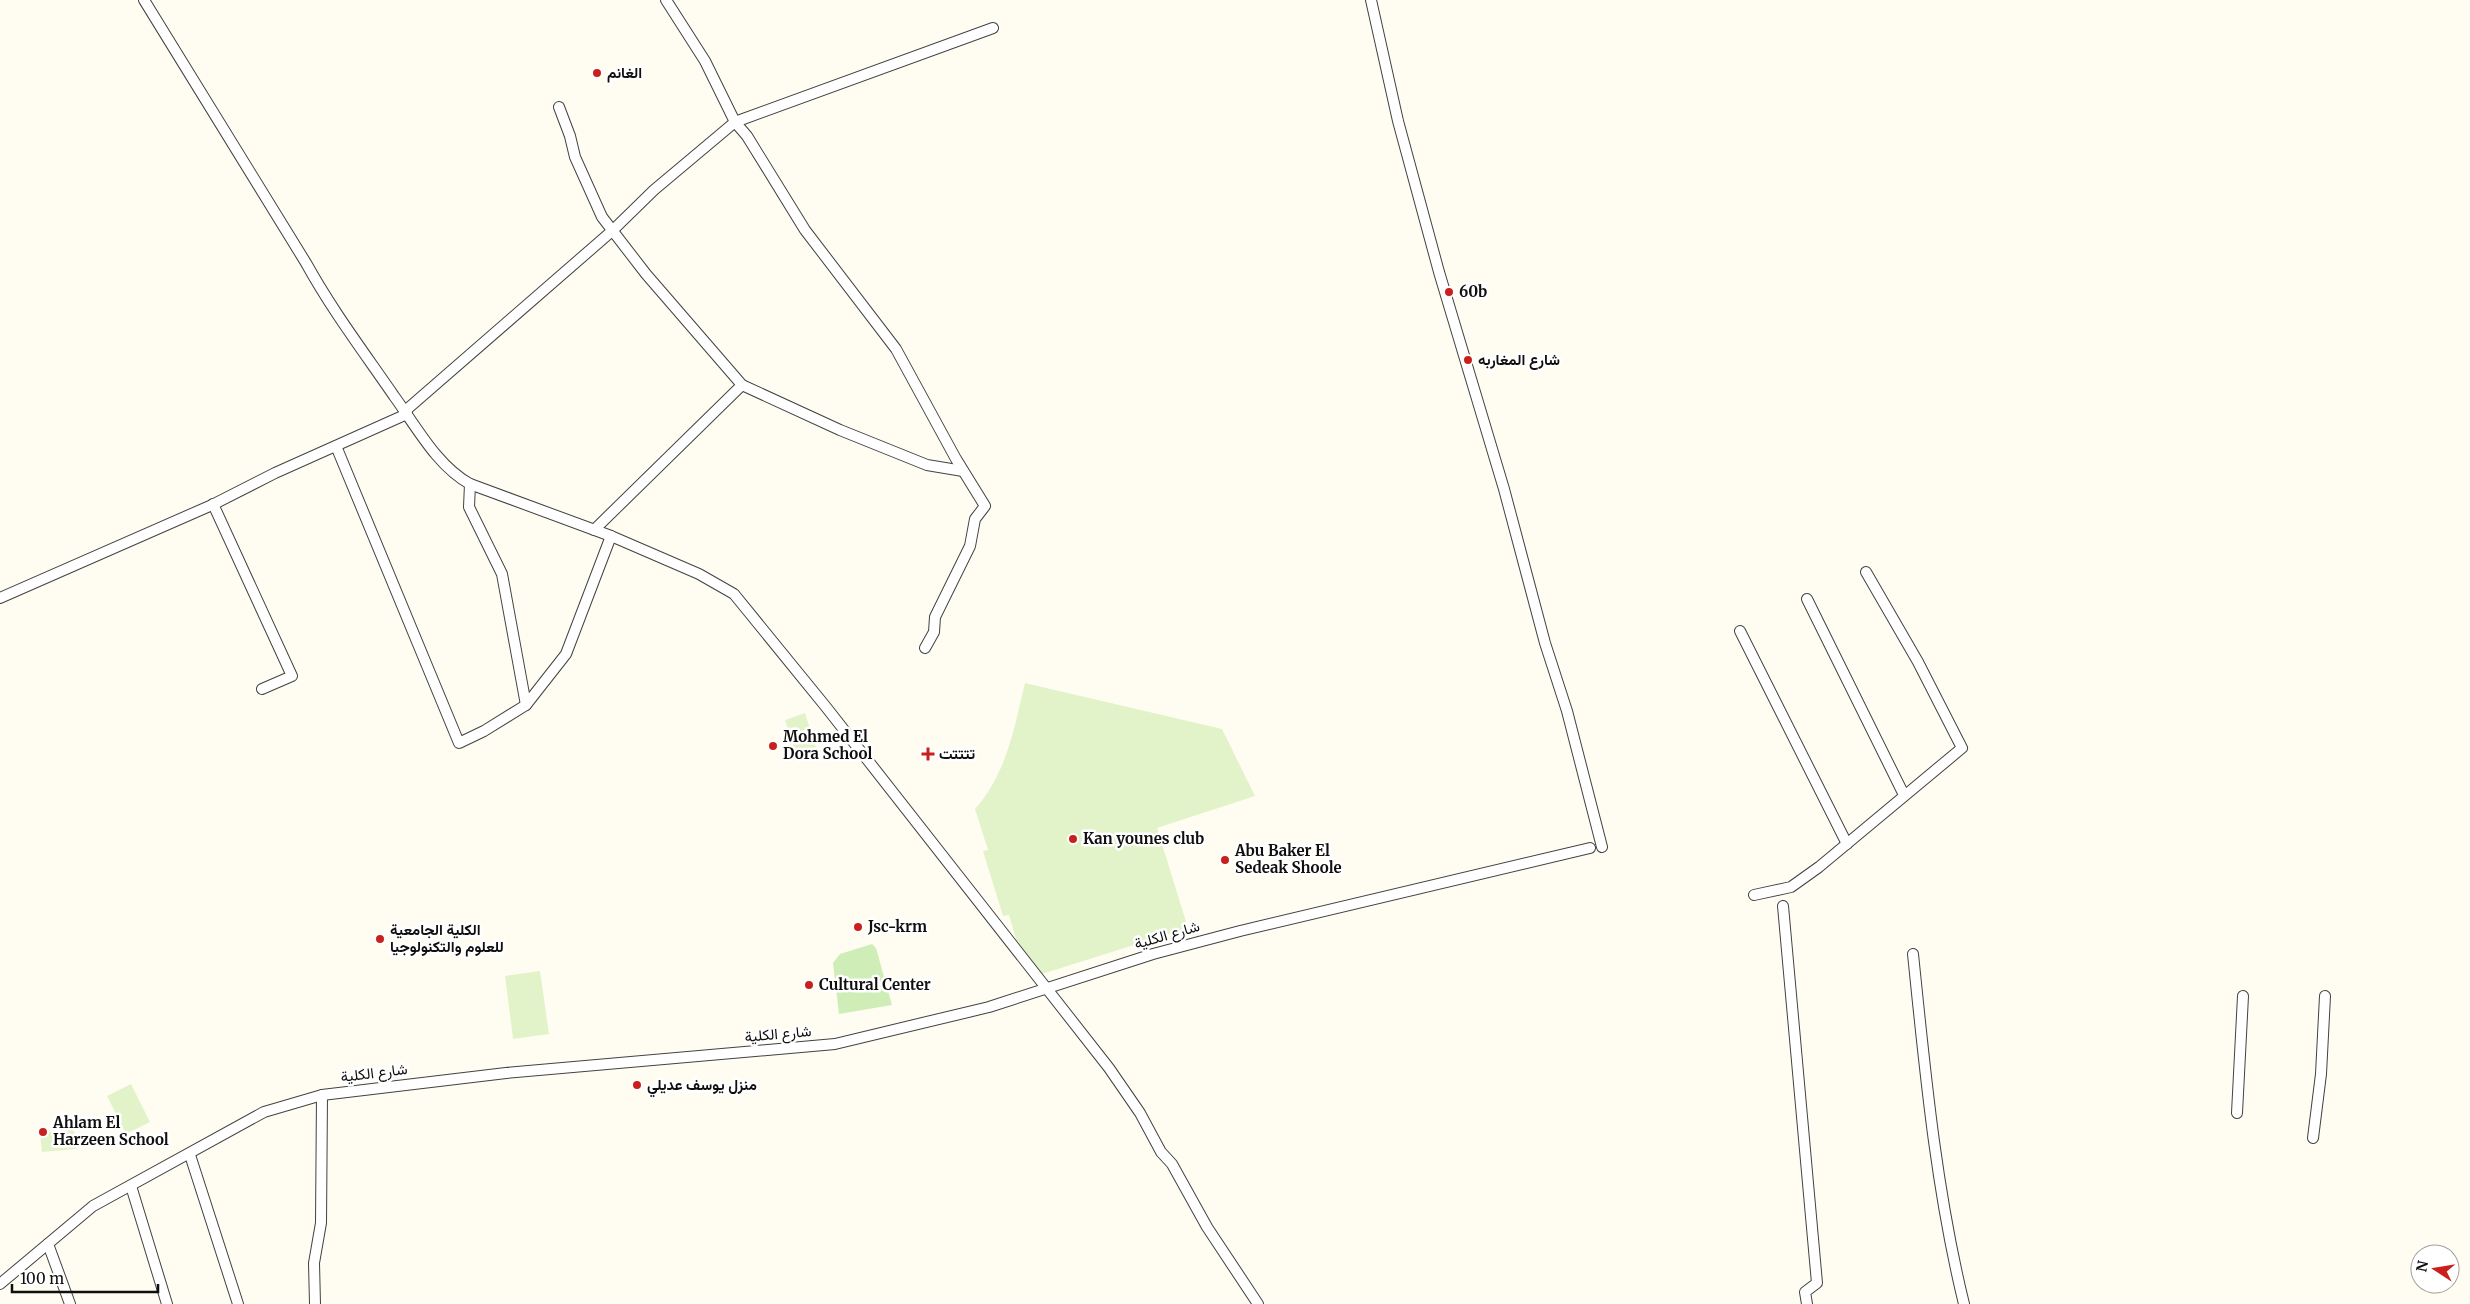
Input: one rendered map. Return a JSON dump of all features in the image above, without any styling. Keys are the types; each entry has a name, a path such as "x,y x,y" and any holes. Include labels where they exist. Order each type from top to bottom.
{"street":[{"path":"144,0 306,263 327,302 451,471 470,484 611,536 699,574 734,594 826,707 1045,989 1109,1068 1140,1113 1161,1152 1172,1164 1207,1227 1258,1304"},
{"path":"666,0 705,61 735,122 757,152 804,230 896,349 975,494 985,506 975,519 970,546 935,617 934,632 925,648"},
{"path":"1371,0 1398,121 1439,272 1505,492 1545,643 1567,712 1602,847"},
{"path":"0,598 213,504 274,473 406,412 612,231 654,190 735,122 993,28"},
{"path":"559,107 591,195 612,231 742,385 840,430 927,465 963,471"},
{"path":"594,530 742,385"},
{"path":"336,446 459,743 484,732 526,705 569,648 611,536"},
{"path":"470,484 469,507 502,574 526,705"},
{"path":"213,504 292,676 262,689"},
{"path":"1754,895 1791,887 1819,868 1962,748 1918,662 1866,572"},
{"path":"1807,599 1904,795"},
{"path":"1740,631 1847,844"},
{"name":"شارع الكلية","path":"0,1284 93,1206 190,1155 264,1112 322,1095 512,1072 836,1044 953,1016 1153,954 1240,931 1590,848"},
{"path":"1783,906 1804,1117 1817,1283 1805,1292 1807,1304"},
{"path":"1913,954 1927,1083 1952,1255 1964,1304"},
{"path":"2236,1113 2243,996"},
{"path":"2313,1138 2321,1074 2325,996"},
{"path":"315,1304 314,1263 321,1223 322,1095"},
{"path":"190,1155 238,1304"},
{"path":"131,1186 167,1304"},
{"path":"48,1244 70,1304"}],"green space":[{"name":"Kan younes club","path":"1025,683 1222,729 1255,796 1157,828 1188,928 1042,974 1031,970 1019,949 1009,915 1003,916 983,851 988,850 975,809 986,795 1002,765 1013,733"},
{"path":"805,713 816,748 796,754 785,720"},
{"path":"872,944 876,948 892,1005 839,1014 833,963 840,954"},
{"path":"540,971 549,1034 513,1039 505,976"},
{"path":"131,1084 150,1122 126,1134 107,1096"},
{"path":"74,1129 76,1149 42,1152 40,1133"}],"place":[{"name":"الغانم","path":"597,73"},
{"name":"60b","path":"1449,292"},
{"name":"شارع المغاربه","path":"1468,360"},
{"name":"Mohmed El Dora School","path":"773,746"},
{"name":"تتتتت","path":"928,754"},
{"name":"Kan younes club","path":"1073,839"},
{"name":"Abu Baker El Sedeak Shoole","path":"1225,860"},
{"name":"Jsc-krm","path":"858,927"},
{"name":"الكلية الجامعية للعلوم والتكنولوجيا","path":"380,939"},
{"name":"Cultural Center","path":"809,985"},
{"name":"منزل يوسف عديلي","path":"637,1085"},
{"name":"Ahlam El Harzeen School","path":"43,1132"}]}
